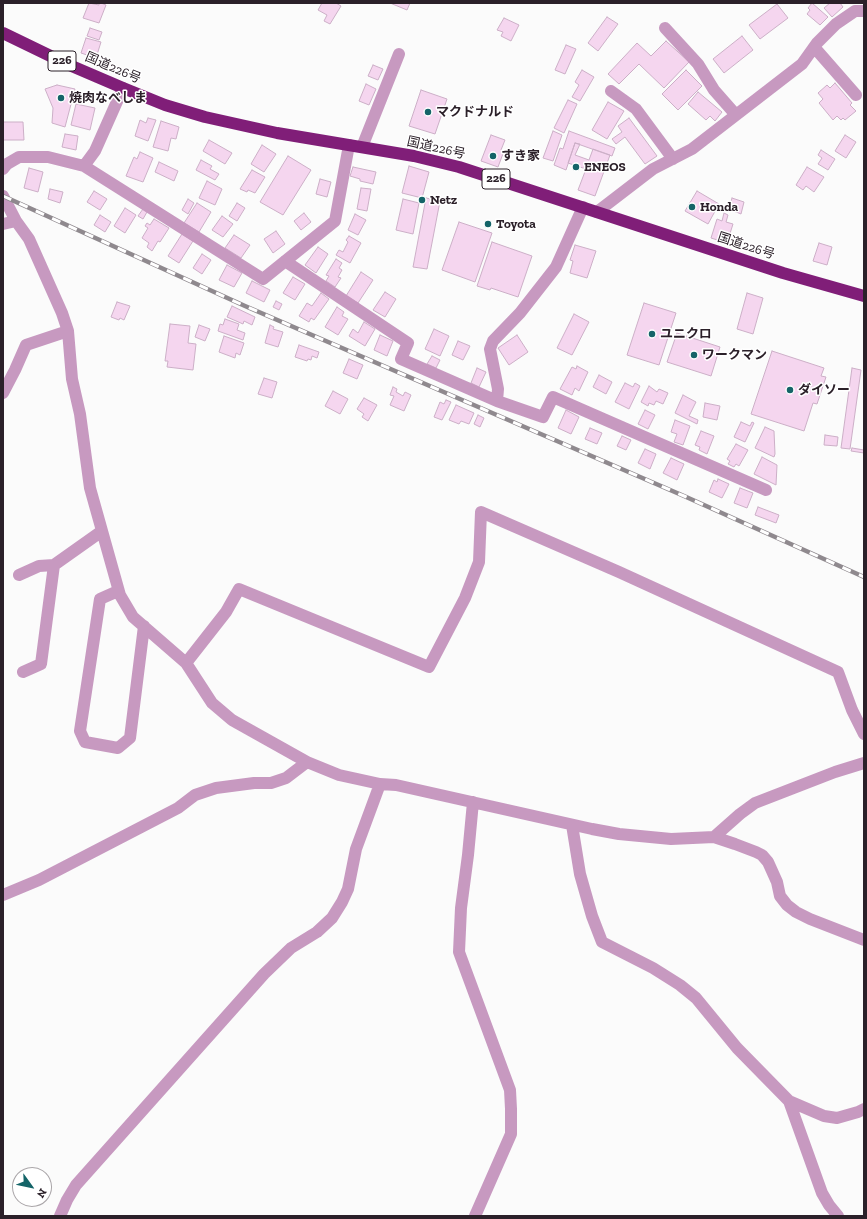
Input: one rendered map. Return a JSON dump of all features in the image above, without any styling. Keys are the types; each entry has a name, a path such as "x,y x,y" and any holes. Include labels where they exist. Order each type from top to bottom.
{"highway":[{"name":"国道226号","path":"3,33 67,64 123,88 166,105 205,117 277,133 414,156 459,167 783,273 864,296"}],"street":[{"path":"598,212 653,169 692,149 802,64 814,47 836,24 856,8"},
{"path":"665,28 698,64 714,90 736,115"},
{"path":"814,47 856,95"},
{"path":"362,147 399,54"},
{"path":"84,166 96,150 123,88"},
{"path":"611,91 636,109 673,159"},
{"path":"3,169 7,164 19,156 48,157 84,166 263,279 335,221 349,145"},
{"path":"3,196 28,239 62,313 68,332 72,379 80,414 90,488 118,591 133,617 186,663 212,703 232,720 307,762 339,775 380,784 396,785 572,825 619,834 672,839 714,837 735,844 762,855 768,862 777,882 780,896 787,905 796,912 864,940"},
{"path":"497,400 498,389 490,350 493,341 520,313 556,266 583,207"},
{"path":"3,224 16,220"},
{"path":"285,261 408,343 401,358 497,400 543,417 553,396 766,490"},
{"path":"3,393 16,370 26,345 68,332"},
{"path":"186,663 226,612 239,589 429,666 465,598 479,562 481,512 619,572 838,672 852,710 864,734"},
{"path":"19,575 39,566 54,565 102,530"},
{"path":"23,672 41,664 54,565"},
{"path":"118,591 100,599 80,731 85,742 118,748 130,738 144,626"},
{"path":"3,895 39,880 178,808 195,795 216,788 254,783 271,783 286,778 307,762"},
{"path":"714,837 740,814 755,804 835,772 864,763"},
{"path":"60,1216 76,1184 264,974 291,948 317,932 332,918 342,902 348,888 356,849 380,784"},
{"path":"473,802 461,908 459,952 510,1090 512,1109 511,1134 475,1216"},
{"path":"572,825 580,874 592,916 602,942 653,968 680,985 696,998 737,1048 789,1101 824,1116 837,1118 864,1109"},
{"path":"789,1101 822,1192 829,1205 838,1216"}],"building":[{"path":"89,3 99,5 99,3 101,3 106,5 99,23 83,18"},
{"path":"322,3 336,3 341,6 330,24 324,21 327,15 318,10"},
{"path":"390,3 410,3 407,10"},
{"path":"812,3 828,17 820,25 807,14 810,10 808,8"},
{"path":"830,3 840,3 843,7 832,17 824,8"},
{"path":"777,4 788,18 760,39 749,25"},
{"path":"607,17 618,24 598,51 588,43"},
{"path":"504,18 519,25 511,41 501,36 503,32 497,30"},
{"path":"90,28 102,32 99,40 87,36"},
{"path":"742,36 753,50 724,73 713,59"},
{"path":"86,38 101,42 96,58 81,53"},
{"path":"666,41 689,62 664,88 639,64 619,84 608,74 637,43 651,56"},
{"path":"566,45 576,49 565,74 555,70"},
{"path":"373,65 383,69 378,80 368,76"},
{"path":"582,70 594,77 580,101 572,97 579,85 575,82"},
{"path":"686,70 702,86 678,110 662,94"},
{"path":"835,83 852,103 850,105 856,111 845,120 843,118 841,120 837,116 833,120 819,103 823,99 818,93 827,85 830,88"},
{"path":"366,84 376,89 369,105 359,101"},
{"name":"焼肉なべしま","path":"57,85 75,89 65,127 52,123 53,108 45,89"},
{"name":"マクドナルド","path":"421,90 447,99 435,134 409,126"},
{"path":"698,92 722,112 715,121 710,116 706,120 688,104"},
{"path":"568,100 577,104 564,133 554,128"},
{"path":"608,102 624,111 607,139 592,130"},
{"path":"76,104 95,108 90,130 71,125"},
{"path":"148,118 156,120 148,141 135,136 140,120 146,123"},
{"path":"629,118 657,156 645,164 625,137 616,144 612,139 622,132 618,126"},
{"path":"161,121 179,127 176,139 171,138 168,151 153,147"},
{"path":"3,122 23,122 24,140 3,140"},
{"path":"553,131 562,135 553,161 543,158"},
{"path":"569,131 615,148 612,156 575,143 566,170 554,165 560,148 563,149"},
{"path":"65,134 78,136 76,150 62,147"},
{"name":"すき家","path":"491,135 505,140 501,150 504,151 498,167 481,161"},
{"path":"845,135 856,142 846,158 835,151"},
{"path":"209,140 232,153 225,164 203,151"},
{"path":"575,143 580,144 575,155 589,160 593,149 610,155 595,196 578,190 586,169 568,163"},
{"path":"262,145 276,154 264,172 251,164"},
{"path":"821,150 835,159 828,170 818,164 822,158 818,155"},
{"path":"140,152 153,158 143,182 126,176 134,157 137,159"},
{"path":"288,156 311,170 283,215 260,202"},
{"path":"201,160 212,166 210,169 219,174 215,180 196,170"},
{"path":"159,162 178,171 174,181 155,172"},
{"path":"409,166 429,172 422,198 402,193"},
{"path":"353,167 376,172 373,184 360,181 360,179 350,176"},
{"path":"807,167 824,177 814,192 806,186 803,190 796,185"},
{"path":"29,168 43,172 38,192 24,188"},
{"path":"252,170 265,177 255,193 240,189"},
{"path":"320,179 331,182 327,197 316,194"},
{"path":"207,181 222,189 215,205 199,198"},
{"path":"361,188 371,189 367,211 357,209"},
{"path":"50,189 63,192 60,203 48,199"},
{"path":"94,191 107,199 100,210 87,202"},
{"path":"697,191 719,204 708,224 685,211"},
{"path":"426,198 440,201 427,269 413,267"},
{"path":"732,198 744,202 741,214 729,209"},
{"path":"188,199 194,203 188,214 182,210"},
{"path":"403,199 419,203 413,234 396,230"},
{"path":"197,203 211,212 199,232 184,223"},
{"path":"237,203 245,208 237,221 229,216"},
{"path":"125,208 136,215 125,233 114,226"},
{"path":"143,209 147,212 143,219 138,216"},
{"path":"304,213 311,222 301,230 294,221"},
{"path":"724,213 728,215 726,222 733,224 727,243 711,238 717,219 722,221"},
{"path":"355,214 366,220 358,235 348,230"},
{"path":"100,215 111,222 105,232 94,225"},
{"path":"222,216 233,224 223,237 212,230"},
{"path":"154,219 169,228 152,251 147,247 149,243 142,238 148,228 145,226 147,223 150,225"},
{"path":"459,222 492,233 475,282 442,270"},
{"path":"276,231 285,244 273,253 264,239"},
{"path":"182,234 193,241 179,263 168,256"},
{"path":"234,235 250,245 241,258 225,248"},
{"path":"349,236 361,243 350,263 336,255 339,250 343,252 348,242 346,240"},
{"path":"492,242 532,256 518,297 491,288 490,290 477,286"},
{"path":"819,243 832,247 827,265 813,261"},
{"path":"575,245 596,251 587,278 570,273 573,261 570,260"},
{"path":"318,247 328,254 316,273 305,265"},
{"path":"202,254 211,260 202,274 193,268"},
{"path":"336,259 342,263 339,268 342,270 338,277 341,278 335,287 326,281 329,276 326,275"},
{"path":"227,265 242,273 234,287 219,280"},
{"path":"361,272 373,280 358,303 346,296"},
{"path":"293,277 305,284 295,300 283,293"},
{"path":"252,281 270,290 264,302 246,293"},
{"path":"385,292 396,299 385,317 373,310"},
{"path":"321,293 329,299 314,320 311,318 309,322 299,316 307,303 312,306"},
{"path":"747,293 763,298 753,334 737,329"},
{"path":"276,301 282,304 279,310 273,307"},
{"path":"117,302 130,306 124,320 111,317"},
{"name":"ユニクロ","path":"644,303 676,313 659,365 627,355"},
{"path":"232,306 255,317 252,325 244,321 243,324 227,317"},
{"path":"337,307 344,312 342,316 348,319 338,335 325,327"},
{"path":"574,314 589,322 572,355 557,348"},
{"path":"225,319 239,324 237,330 245,333 243,340 218,331 220,324 223,325"},
{"path":"364,322 375,329 365,346 349,336 353,329 358,333"},
{"path":"170,324 190,326 188,343 196,344 193,370 167,367 168,361 165,361"},
{"path":"199,325 210,329 205,341 195,337"},
{"path":"270,325 274,327 273,329 283,332 278,347 265,343"},
{"path":"434,329 449,336 440,356 425,349"},
{"name":"ワークマン","path":"677,333 720,347 711,376 667,362"},
{"path":"380,335 393,341 387,356 374,350"},
{"path":"517,335 528,352 509,365 498,348"},
{"path":"224,336 244,343 240,355 236,353 235,358 219,352"},
{"path":"458,341 470,346 463,360 452,355"},
{"path":"299,345 319,352 317,358 312,356 311,360 308,359 307,361 295,357"},
{"name":"ダイソー","path":"772,351 824,368 821,376 826,377 817,404 813,403 804,431 751,414"},
{"path":"432,356 440,360 436,368 427,364"},
{"path":"349,359 363,365 357,379 343,373"},
{"path":"577,366 588,372 579,391 575,388 572,395 560,389 572,367 576,369"},
{"path":"477,368 486,372 479,387 471,383"},
{"path":"852,368 861,370 850,449 841,448"},
{"path":"599,375 612,382 606,394 593,387"},
{"path":"264,378 277,382 272,398 258,394"},
{"path":"625,383 633,387 635,383 640,386 629,409 615,402"},
{"path":"649,386 657,392 659,389 668,393 663,404 656,401 654,405 649,403 648,406 641,402"},
{"path":"393,387 397,389 396,392 403,396 405,392 411,395 404,411 390,405 394,396 390,395"},
{"path":"333,391 348,399 340,414 325,406"},
{"path":"683,395 696,402 689,416 698,420 697,424 675,413"},
{"path":"364,398 377,405 368,421 362,417 364,414 357,409"},
{"path":"446,400 451,402 442,420 434,417 440,402 444,404"},
{"path":"705,403 720,406 717,420 703,417"},
{"path":"456,405 474,413 469,424 461,421 459,424 449,420"},
{"path":"566,410 579,417 571,434 558,428"},
{"path":"645,410 655,415 648,429 638,424"},
{"path":"478,415 484,418 480,427 474,424"},
{"path":"675,420 690,426 683,445 674,442 677,434 671,432"},
{"path":"741,422 750,426 752,422 754,423 745,442 734,437"},
{"path":"765,427 774,431 774,457 755,448"},
{"path":"590,428 602,433 597,444 585,439"},
{"path":"701,431 714,436 707,454 699,450 700,447 695,445"},
{"path":"825,435 838,437 837,446 824,445"},
{"path":"622,436 631,440 626,450 617,446"},
{"path":"736,444 748,450 739,466 736,464 734,467 728,464 730,461 727,459"},
{"path":"852,448 864,450 864,453 851,451"},
{"path":"645,449 656,454 650,469 638,463"},
{"path":"762,457 777,465 776,485 754,474"},
{"path":"671,458 684,464 677,480 663,473"},
{"path":"718,479 729,484 722,498 709,492 714,480 717,482"},
{"path":"740,488 753,493 747,508 734,503"},
{"path":"758,507 779,515 776,523 755,515"}],"railway":[{"path":"3,196 245,306 684,496 864,577"}],"place":[{"name":"焼肉なべしま","path":"61,98"},
{"name":"マクドナルド","path":"428,112"},
{"name":"すき家","path":"493,156"},
{"name":"ENEOS","path":"576,167"},
{"name":"Netz","path":"422,200"},
{"name":"Honda","path":"692,207"},
{"name":"Toyota","path":"488,224"},
{"name":"ユニクロ","path":"652,334"},
{"name":"ワークマン","path":"694,355"},
{"name":"ダイソー","path":"790,390"}]}
